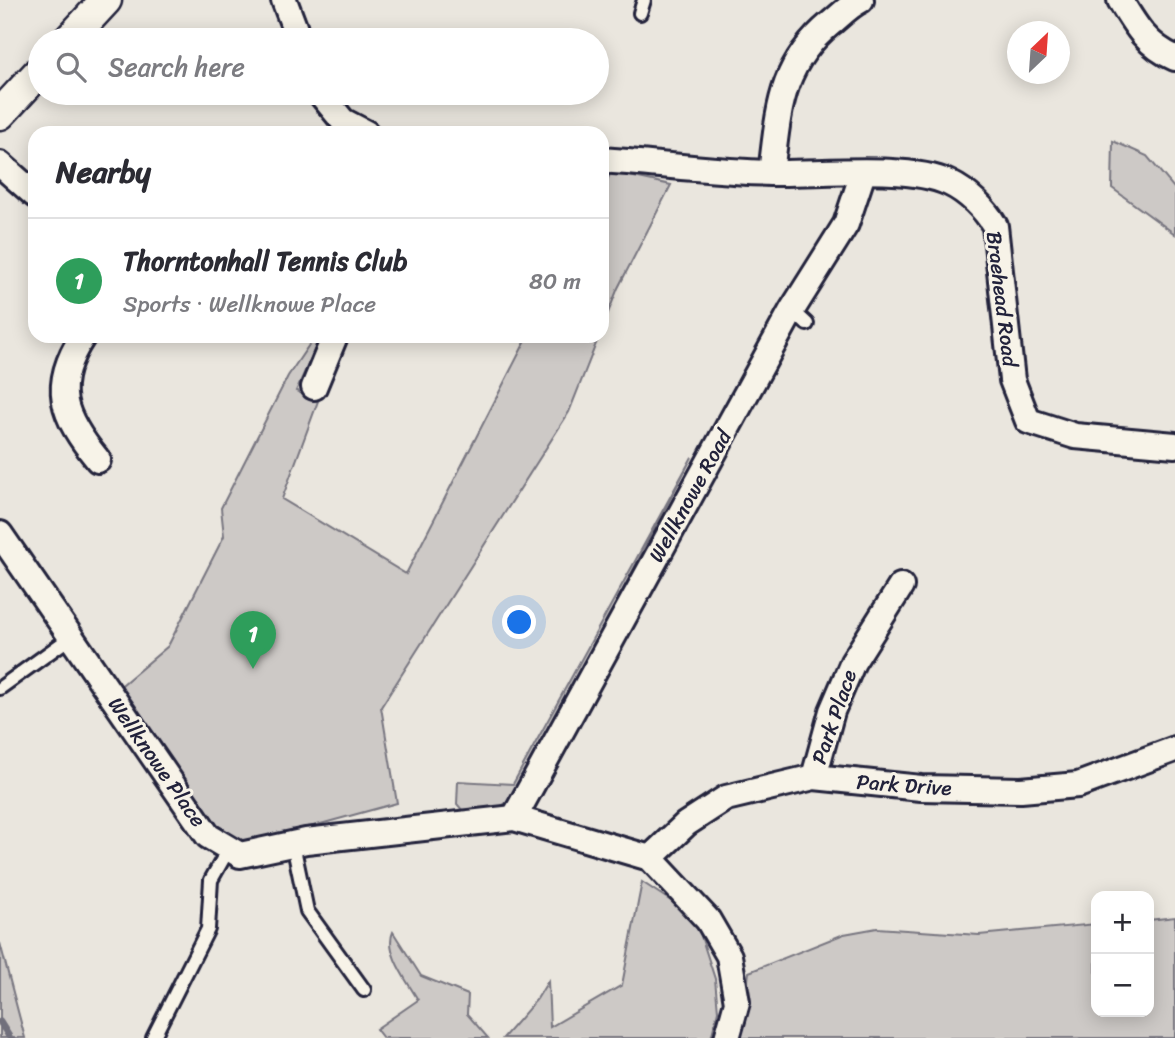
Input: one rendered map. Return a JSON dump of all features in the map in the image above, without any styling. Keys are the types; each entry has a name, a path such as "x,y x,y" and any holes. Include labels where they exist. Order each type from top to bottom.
{"street":[{"path":"80,28 106,0"},
{"path":"284,0 294,28"},
{"path":"1121,0 1139,31 1158,51 1175,58"},
{"path":"771,173 781,97 796,60 821,31 856,1"},
{"path":"0,114 28,84"},
{"path":"329,105 344,126"},
{"name":"Braehead Road","path":"609,161 771,173 916,176 948,183 987,213 995,226 1012,380 1028,421 1075,436 1175,445"},
{"path":"0,164 28,189"},
{"name":"Wellknowe Road","path":"514,818 799,317 846,224 863,173"},
{"path":"78,343 70,356 61,387 78,436 97,460"},
{"path":"314,387 332,343"},
{"name":"Wellknowe Place","path":"0,534 208,836 228,850"},
{"name":"Park Place","path":"814,778 832,711 853,662 901,586"},
{"name":"Park Drive","path":"650,858 686,824 726,798 814,778 921,788 1021,790 1078,785 1175,749"},
{"path":"228,850 240,855 293,844 514,818 650,858 708,920 729,956 737,1002 727,1038"}],"lane":[{"path":"0,688 71,637"},
{"path":"293,844 307,911 364,990"},
{"path":"153,1038 208,929 211,880 228,850"}],"shaded area":[{"path":"1113,141 1147,156 1175,189 1175,234 1112,188"},
{"path":"611,172 671,185 609,310"},
{"path":"310,343 318,343 296,391 318,401 282,499 406,574 524,343 596,343 569,412 381,707 397,803 284,834 237,842 221,834 116,690 168,646 224,536 221,508 288,376"},
{"path":"692,457 518,791 502,806 468,817 457,804 458,781 513,784"},
{"path":"642,882 683,909 700,933 715,979 718,1011 711,1038 503,1038 537,999 548,981 550,1027 622,985"},
{"path":"1175,917 1175,1038 741,1038 749,972 844,934 877,928 979,935 1091,924 1091,1017 1154,1017 1154,919"},
{"path":"393,932 421,976 468,995 467,1014 488,1038 383,1038 376,1029 418,1000 394,958 391,940"},
{"path":"0,943 25,1038 0,1038"}],"waterway":[{"path":"0,1022 10,1038"}],"place":[{"name":"Thorntonhall Tennis Club","path":"253,669"}]}
